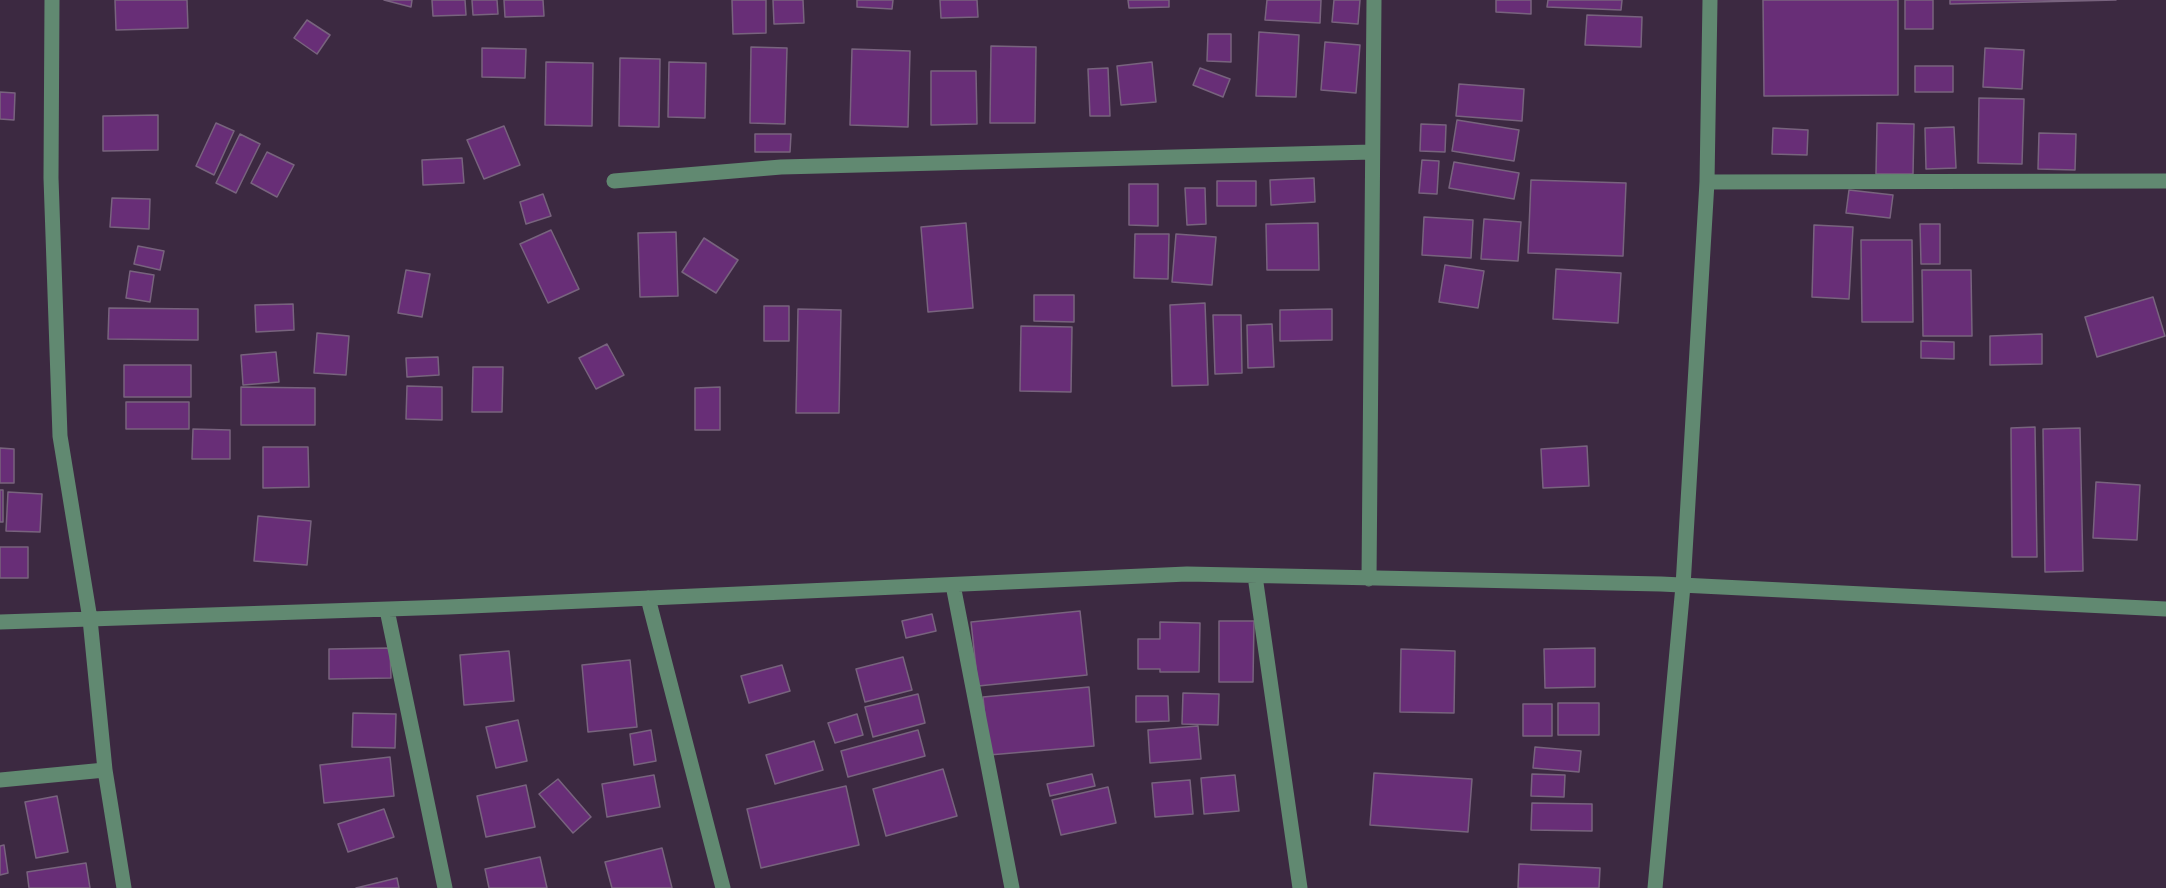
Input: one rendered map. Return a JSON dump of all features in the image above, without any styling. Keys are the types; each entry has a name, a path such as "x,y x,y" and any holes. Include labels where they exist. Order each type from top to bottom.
{"street":[{"path":"52,0 51,178 60,436 90,620 105,770 124,888"},
{"path":"1369,579 1374,0"},
{"path":"1655,888 1683,586 1707,182 1710,0"},
{"path":"614,181 781,167 1372,152"},
{"path":"1707,182 2166,181"},
{"path":"0,622 387,610 1186,574 1683,586 2166,609"},
{"path":"1255,576 1300,888"},
{"path":"953,585 1012,888"},
{"path":"648,598 723,888"},
{"path":"387,610 445,888"},
{"path":"0,780 105,770"}],"building":[{"path":"115,0 187,0 188,28 116,30"},
{"path":"384,0 412,0 411,7"},
{"path":"432,0 465,0 466,15 433,16"},
{"path":"472,0 497,0 498,14 473,15"},
{"path":"504,0 543,0 544,16 505,17"},
{"path":"732,0 766,0 766,33 733,34"},
{"path":"773,0 803,0 804,23 774,24"},
{"path":"857,0 893,0 892,9 857,7"},
{"path":"940,0 977,0 978,17 941,18"},
{"path":"1128,0 1169,0 1169,7 1129,8"},
{"path":"1267,0 1321,0 1320,23 1265,20"},
{"path":"1334,0 1360,0 1358,24 1332,22"},
{"path":"1496,0 1531,0 1531,14 1496,12"},
{"path":"1548,0 1622,0 1621,10 1547,7"},
{"path":"1763,0 1898,0 1898,95 1764,96"},
{"path":"1905,0 1933,0 1933,29 1905,29"},
{"path":"1950,0 2116,0 1950,4"},
{"path":"1587,15 1642,17 1641,47 1585,45"},
{"path":"307,20 330,35 317,54 294,38"},
{"path":"1259,32 1299,35 1296,97 1256,96"},
{"path":"1208,34 1231,34 1231,62 1207,61"},
{"path":"1325,42 1360,45 1356,93 1321,90"},
{"path":"991,46 1036,47 1035,123 990,123"},
{"path":"751,47 787,48 785,124 750,123"},
{"path":"482,48 526,49 525,78 482,77"},
{"path":"1985,48 2024,50 2022,89 1983,87"},
{"path":"852,49 910,51 908,127 850,125"},
{"path":"620,58 660,59 659,127 619,126"},
{"path":"546,62 593,63 592,126 545,125"},
{"path":"669,62 706,63 705,118 668,117"},
{"path":"1152,62 1156,102 1121,105 1117,66"},
{"path":"1915,66 1953,66 1953,92 1915,92"},
{"path":"1108,68 1110,116 1090,116 1088,69"},
{"path":"1200,68 1230,79 1223,97 1193,85"},
{"path":"931,71 976,71 977,124 931,125"},
{"path":"1459,84 1524,89 1522,121 1456,116"},
{"path":"0,92 15,93 14,120 0,119"},
{"path":"1979,98 2024,99 2022,164 1978,163"},
{"path":"158,115 158,150 103,151 103,116"},
{"path":"1457,120 1519,130 1514,161 1452,151"},
{"path":"216,123 234,131 214,175 196,166"},
{"path":"1877,123 1914,124 1913,174 1876,174"},
{"path":"1421,124 1446,125 1445,152 1420,151"},
{"path":"504,126 520,165 484,179 467,140"},
{"path":"1954,127 1956,168 1926,169 1925,128"},
{"path":"1773,128 1808,130 1807,155 1772,154"},
{"path":"2039,133 2076,134 2075,170 2038,169"},
{"path":"240,134 260,144 236,193 216,183"},
{"path":"755,134 791,134 790,152 755,152"},
{"path":"267,152 294,165 277,197 251,183"},
{"path":"462,158 464,183 423,185 422,160"},
{"path":"1422,160 1439,161 1437,194 1419,193"},
{"path":"1454,162 1519,173 1514,199 1449,188"},
{"path":"1314,178 1315,202 1271,205 1270,180"},
{"path":"1531,180 1626,183 1623,256 1528,253"},
{"path":"1217,181 1256,181 1256,206 1217,206"},
{"path":"1129,184 1158,184 1158,226 1129,225"},
{"path":"1185,188 1205,188 1206,224 1187,225"},
{"path":"1849,190 1893,195 1890,218 1846,213"},
{"path":"543,194 551,216 526,224 520,202"},
{"path":"112,198 150,199 149,229 110,227"},
{"path":"1424,217 1473,220 1471,258 1422,255"},
{"path":"1484,219 1521,222 1518,261 1481,259"},
{"path":"966,223 973,308 928,312 921,227"},
{"path":"1318,223 1319,270 1267,270 1266,224"},
{"path":"1920,224 1940,224 1940,264 1921,264"},
{"path":"1814,225 1853,227 1849,299 1812,297"},
{"path":"551,230 579,289 548,303 520,244"},
{"path":"676,232 678,296 640,297 638,233"},
{"path":"1135,234 1169,234 1168,279 1134,278"},
{"path":"1176,234 1216,237 1212,285 1172,282"},
{"path":"704,238 738,260 716,293 682,272"},
{"path":"1861,240 1912,240 1913,322 1862,322"},
{"path":"138,246 164,251 160,270 134,264"},
{"path":"1445,265 1484,271 1478,308 1439,302"},
{"path":"1556,269 1621,273 1618,323 1553,319"},
{"path":"406,270 430,274 422,317 398,313"},
{"path":"1922,270 1971,270 1972,336 1923,336"},
{"path":"130,271 154,275 150,302 126,298"},
{"path":"1034,295 1074,295 1074,322 1034,321"},
{"path":"2153,297 2165,336 2097,357 2085,317"},
{"path":"1205,303 1208,385 1172,386 1170,305"},
{"path":"293,304 294,330 256,332 255,305"},
{"path":"764,306 789,306 789,341 764,341"},
{"path":"109,308 198,309 198,340 108,339"},
{"path":"798,309 841,310 839,413 796,413"},
{"path":"1332,309 1332,340 1280,341 1280,310"},
{"path":"1213,315 1241,315 1242,373 1215,374"},
{"path":"1272,324 1274,367 1248,368 1247,325"},
{"path":"1021,326 1072,327 1071,392 1020,391"},
{"path":"317,333 349,336 346,375 314,373"},
{"path":"2042,334 2042,364 1990,365 1990,336"},
{"path":"1921,341 1954,342 1954,359 1921,358"},
{"path":"607,344 624,375 596,389 579,358"},
{"path":"276,352 279,382 243,385 241,355"},
{"path":"438,357 439,375 407,377 406,358"},
{"path":"124,365 191,365 191,397 124,397"},
{"path":"473,367 503,367 502,412 472,412"},
{"path":"407,386 442,387 442,420 406,419"},
{"path":"241,387 315,388 315,425 241,425"},
{"path":"720,387 720,430 695,430 695,388"},
{"path":"126,402 189,402 189,429 126,429"},
{"path":"2035,427 2037,557 2012,557 2011,428"},
{"path":"2080,428 2083,571 2045,572 2043,429"},
{"path":"193,429 230,430 230,459 192,459"},
{"path":"1587,446 1589,486 1543,488 1541,449"},
{"path":"263,447 308,447 309,487 263,488"},
{"path":"0,448 14,449 14,483 0,483"},
{"path":"2096,482 2140,485 2137,540 2093,538"},
{"path":"0,490 3,490 3,522 0,522"},
{"path":"8,492 42,494 40,532 6,531"},
{"path":"258,516 311,521 307,565 254,561"},
{"path":"0,547 28,547 28,578 0,578"},
{"path":"1080,611 1087,675 978,686 971,622"},
{"path":"932,614 936,631 906,638 902,621"},
{"path":"1219,621 1254,621 1253,682 1219,682"},
{"path":"1160,622 1200,623 1199,672 1160,672 1160,669 1138,669 1138,639 1160,639"},
{"path":"390,648 391,678 329,679 329,649"},
{"path":"1595,648 1595,687 1545,688 1544,649"},
{"path":"1401,649 1455,651 1454,713 1400,712"},
{"path":"509,651 514,701 464,705 460,655"},
{"path":"903,657 912,690 865,702 856,669"},
{"path":"630,660 637,727 588,732 582,665"},
{"path":"782,665 790,691 749,703 741,676"},
{"path":"1089,687 1094,746 989,755 983,697"},
{"path":"1183,693 1219,694 1218,725 1182,724"},
{"path":"918,694 925,723 873,737 865,707"},
{"path":"1136,696 1168,696 1169,721 1136,722"},
{"path":"1558,703 1599,703 1599,735 1558,735"},
{"path":"1523,704 1552,704 1552,736 1523,736"},
{"path":"353,713 396,714 395,748 352,747"},
{"path":"857,714 863,735 835,743 828,723"},
{"path":"518,720 527,761 496,768 486,727"},
{"path":"1198,726 1201,759 1150,763 1148,730"},
{"path":"651,730 656,761 634,765 630,734"},
{"path":"918,730 925,756 848,777 841,751"},
{"path":"814,741 823,770 775,784 766,755"},
{"path":"1535,747 1581,751 1579,772 1533,768"},
{"path":"390,757 394,796 324,803 320,765"},
{"path":"943,769 957,816 886,836 873,789"},
{"path":"1374,773 1472,779 1468,832 1370,825"},
{"path":"1092,774 1095,786 1050,796 1047,784"},
{"path":"1532,774 1565,775 1564,797 1531,796"},
{"path":"654,775 660,807 607,817 602,784"},
{"path":"1235,775 1239,811 1204,814 1201,778"},
{"path":"558,779 591,817 573,833 539,794"},
{"path":"1190,780 1193,814 1155,817 1152,783"},
{"path":"526,785 535,827 486,837 477,796"},
{"path":"846,786 859,845 761,868 747,809"},
{"path":"1108,787 1116,823 1061,835 1052,800"},
{"path":"57,796 68,852 36,858 25,802"},
{"path":"1532,803 1592,804 1592,831 1531,830"},
{"path":"384,809 394,837 348,852 338,824"},
{"path":"4,845 8,873 0,875 0,846"},
{"path":"662,848 672,888 612,888 605,862"},
{"path":"540,857 547,888 489,888 485,869"},
{"path":"86,863 90,888 29,888 27,872"},
{"path":"1519,864 1600,868 1599,888 1518,888"},
{"path":"397,878 399,888 356,888"}]}
